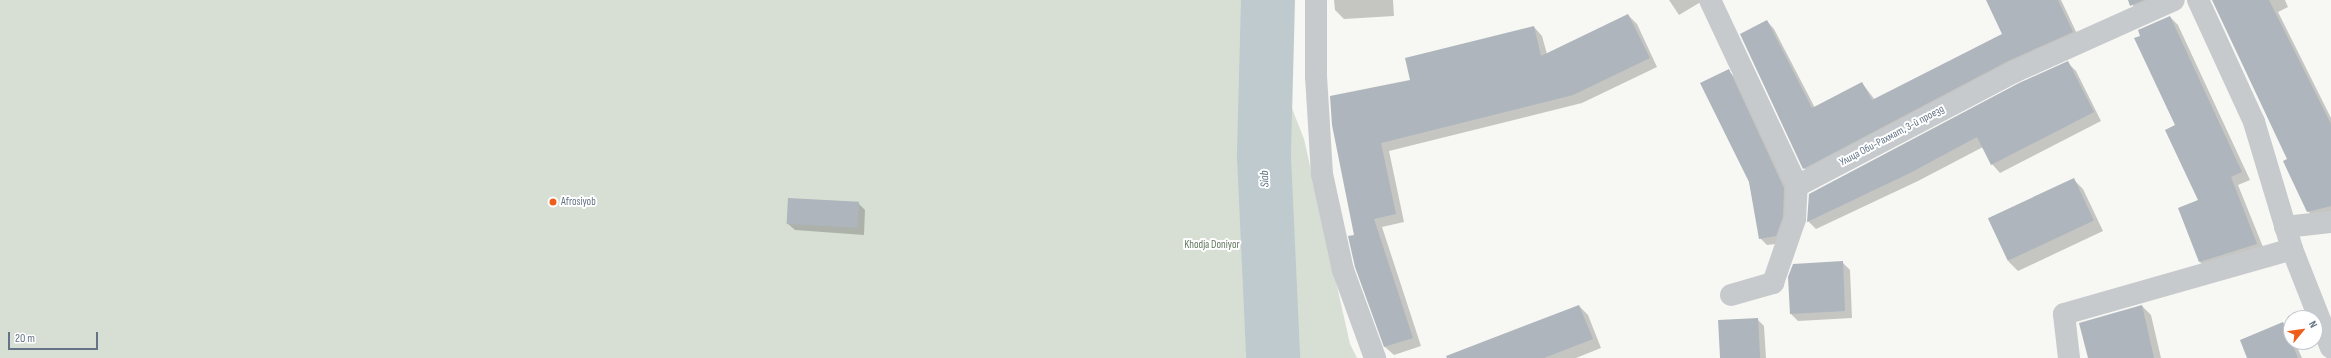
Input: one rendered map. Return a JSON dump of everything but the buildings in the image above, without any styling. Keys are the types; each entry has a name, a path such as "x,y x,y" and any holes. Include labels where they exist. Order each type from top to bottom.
{"street":[{"path":"1316,0 1316,76 1322,174 1343,270 1376,358"},
{"path":"1710,0 1797,186 1795,219 1773,283 1731,294"},
{"name":"Улица Оби-Рахмат, 3-й проезд","path":"1797,186 2014,72 2174,0"},
{"path":"2198,0 2254,122 2292,249 2331,348"},
{"path":"2285,227 2331,222"},
{"path":"2069,358 2064,314 2292,249"}],"green space":[{"name":"Afrosiyob","path":"0,0 1278,0 1277,70 1304,139 1350,344 1357,358 0,358"}],"waterway":[{"name":"Siab","path":"1268,0 1264,156 1273,358"}],"place":[{"name":"Afrosiyob","path":"553,202"}],"park label":[{"name":"Khodja Doniyor","path":"1212,245"}]}
